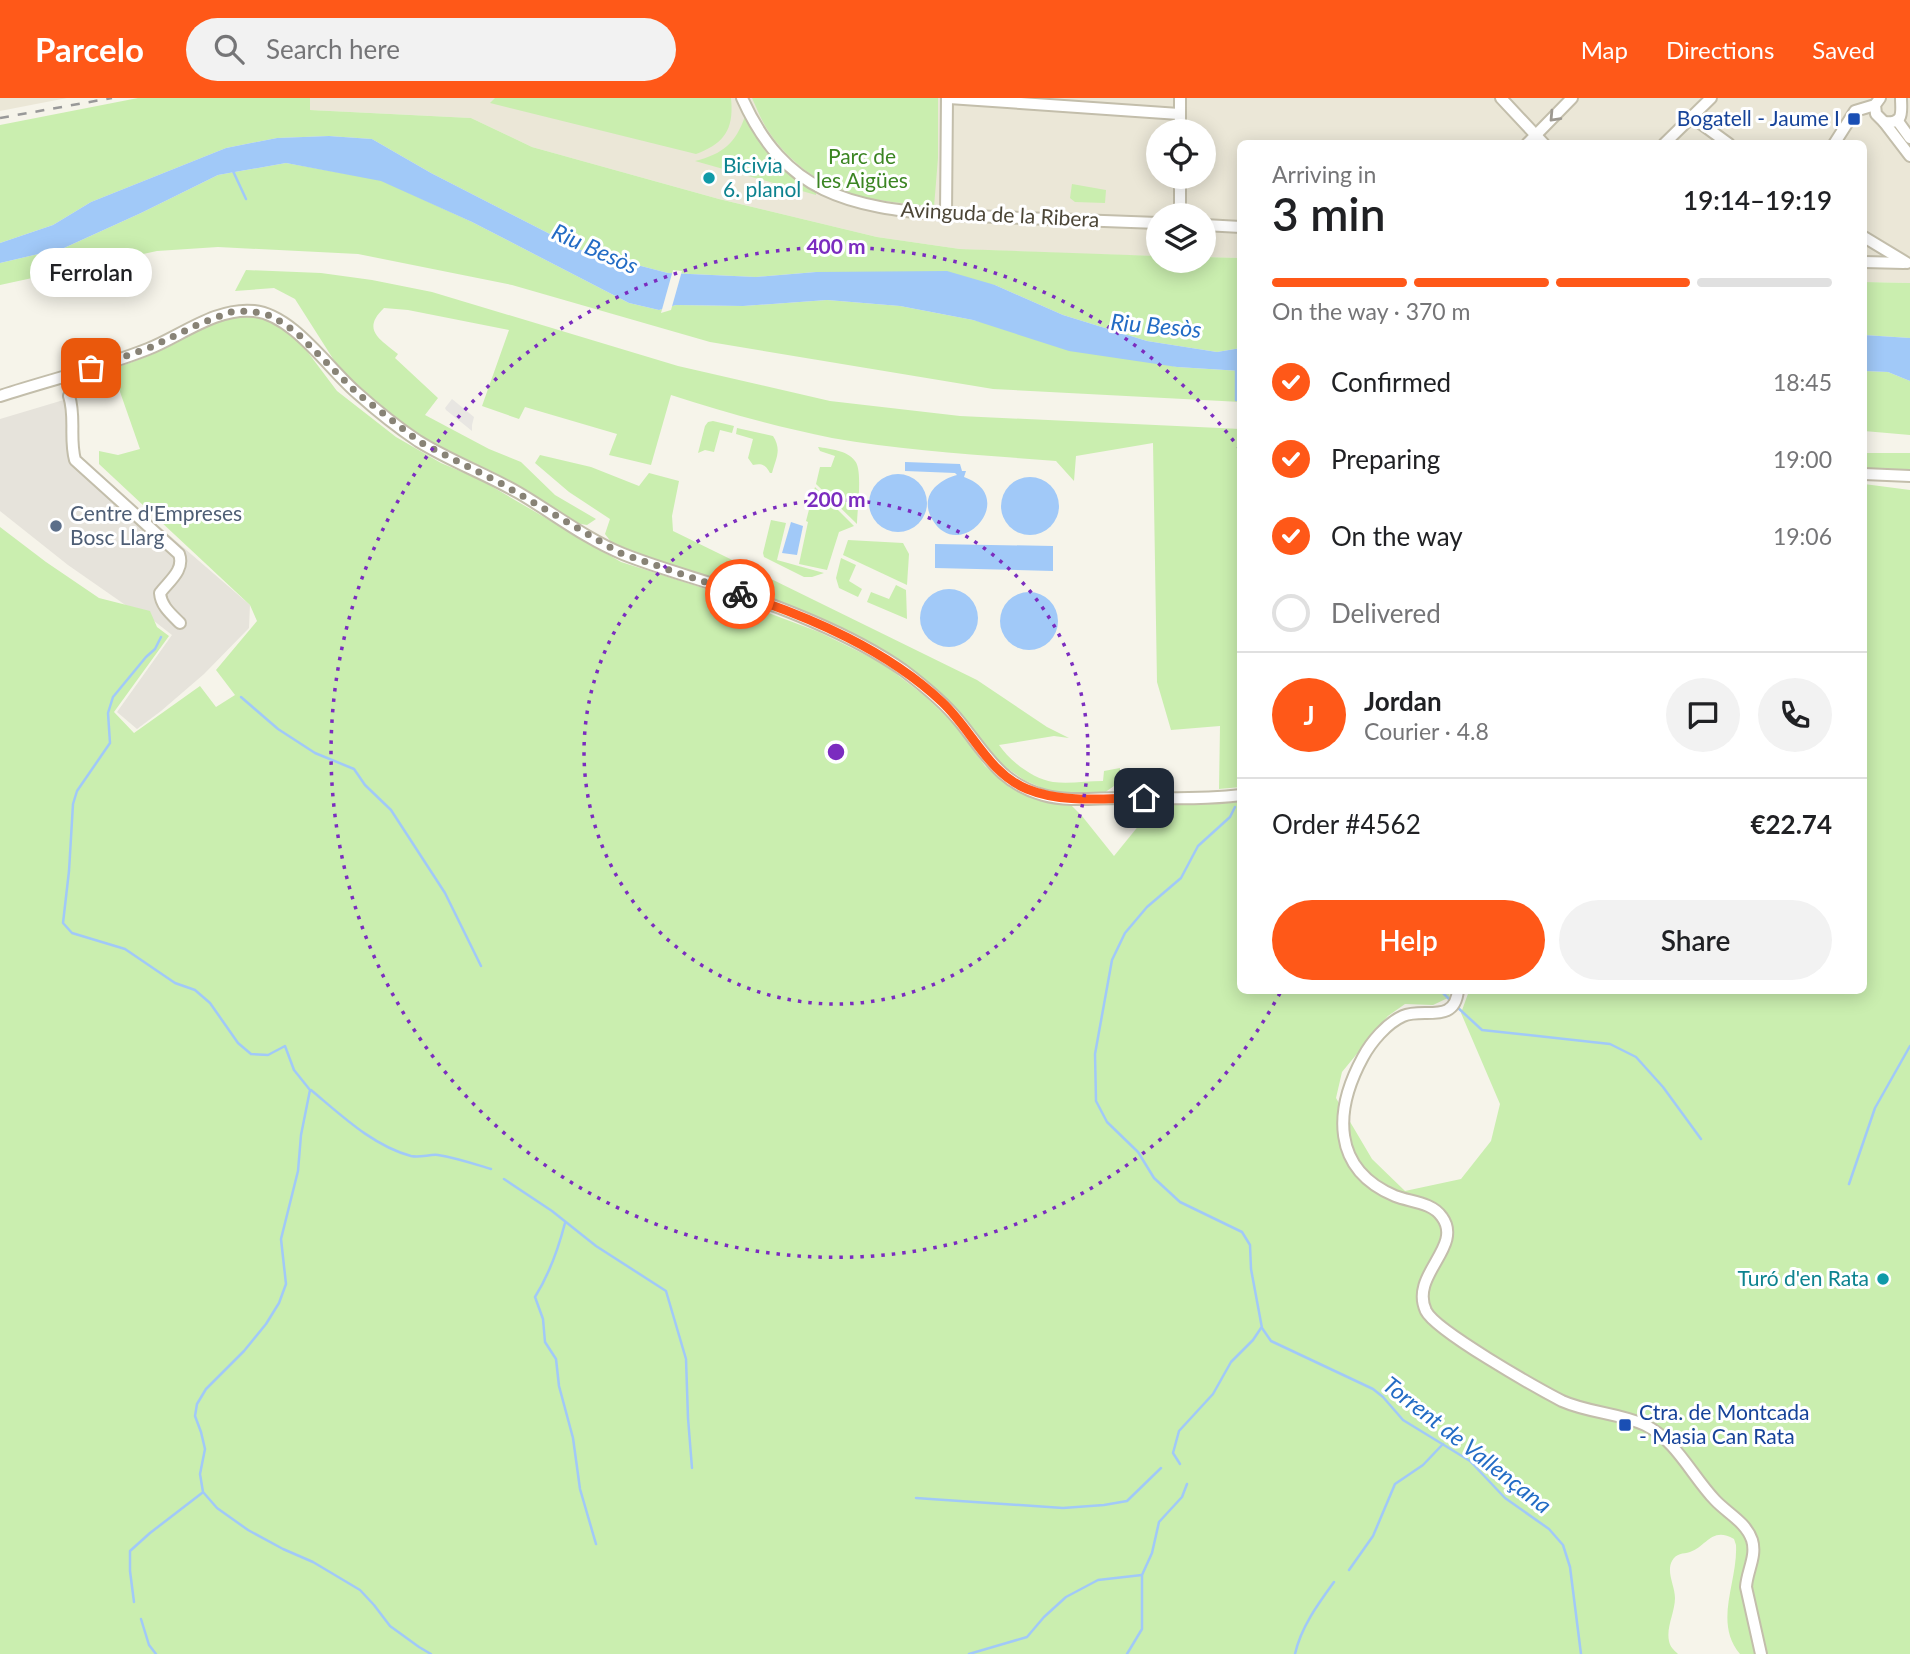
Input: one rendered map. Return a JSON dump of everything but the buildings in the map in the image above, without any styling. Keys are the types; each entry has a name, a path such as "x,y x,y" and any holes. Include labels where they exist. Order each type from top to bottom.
{"street":[{"name":"Avinguda de la Ribera","path":"742,98 758,130 784,162 815,186 843,199 912,212 946,215 1146,223"},
{"path":"946,215 948,98 1180,114"},
{"path":"1180,98 1180,119"},
{"path":"1501,98 1534,140"},
{"path":"1536,140 1572,98"},
{"path":"1668,140 1710,98"},
{"path":"1877,100 1877,117 1884,122 1910,156"},
{"path":"1837,140 1855,111 1877,100"},
{"path":"1884,122 1892,123 1901,108"},
{"path":"1901,108 1910,138"},
{"path":"1692,117 1724,140"},
{"path":"1216,226 1237,227"},
{"path":"1867,239 1908,263"},
{"path":"1867,262 1908,263"},
{"path":"0,396 149,348 231,312 251,311 272,316 296,332 357,393 398,427 420,442 519,494 593,539 620,553 771,605 882,657 943,703 996,769 1012,781 1044,796 1058,798 1237,795"},
{"path":"69,396 75,460 179,554 179,569 160,593 160,599 180,623"},
{"path":"1867,474 1910,476"},
{"path":"1458,994 1452,1006 1439,1013 1400,1016 1364,1055 1352,1080 1342,1116 1342,1131 1352,1160 1367,1180 1395,1196 1436,1210 1443,1218 1447,1226 1446,1241 1426,1278 1423,1290 1426,1312 1434,1322 1562,1401 1651,1429 1670,1444 1715,1500 1746,1528 1752,1539 1754,1553 1746,1587 1761,1654"}],"shaded area":[{"path":"0,98 67,98 0,111"},
{"path":"310,98 1910,98 1910,283 1867,282 1867,140 1237,140 1237,258 1216,257 1216,203 1146,203 1146,256 960,249 877,237 719,199 532,147 471,118 310,110"},
{"path":"77,396 77,444 81,459 250,605 249,628 204,674 137,729 117,712 172,635 68,565 0,511 0,419"},
{"path":"452,399 474,417 472,431 446,410"}],"green space":[{"path":"138,98 310,98 310,110 471,118 532,147 719,199 877,237 960,249 1146,256 1146,273 1216,273 1216,257 1237,258 1237,349 1217,352 1147,341 1063,315 995,285 875,272 816,272 756,277 668,273 583,251 431,173 372,139 329,136 277,138 226,148 91,202 53,225 0,243 0,125"},
{"path":"495,98 731,98 732,109 726,134 714,145 696,154 490,103"},
{"name":"Parc de les Aigües","path":"752,98 938,98 938,158 934,207 854,195 817,178 795,162 777,143 764,124"},
{"path":"745,116 775,159 816,192 816,195 695,161 713,155 727,146"},
{"path":"286,163 381,180 472,222 629,303 659,310 676,305 743,306 827,300 900,306 1177,367 1237,371 1237,402 993,389 710,342 512,285 358,254 218,247 157,251 0,285 0,263 64,248 218,175"},
{"path":"1072,184 1106,190 1105,203 1075,202 1070,198"},
{"path":"246,270 321,273 372,280 432,292 678,366 830,401 960,416 1237,429 1237,787 1219,789 1220,726 1171,730 1157,682 1153,443 1076,456 1074,481 1056,461 915,449 832,438 750,419 671,395 651,465 609,455 617,434 525,407 519,419 482,406 509,330 408,310 384,308 374,322 376,334 398,354 395,358 438,398 425,415 489,449 521,462 555,495 596,519 587,525 575,523 493,472 421,438 352,382 337,365 295,299 274,288 235,291"},
{"path":"1867,282 1910,283 1910,338 1867,335"},
{"path":"265,308 279,314 337,391 396,437 441,463 479,479 621,562 700,587 819,632 882,663 925,696 956,726 985,766 1009,787 1040,801 1070,804 1114,856 1153,808 1164,803 1237,801 1237,994 1450,994 1450,997 1433,1005 1405,1004 1388,1016 1342,1072 1336,1098 1372,1159 1405,1191 1461,1179 1491,1141 1500,1104 1461,1013 1468,994 1867,994 1867,484 1910,490 1910,1654 1740,1654 1732,1642 1727,1615 1736,1545 1734,1539 1720,1535 1710,1538 1690,1552 1678,1555 1670,1565 1675,1598 1668,1636 1670,1645 1678,1654 0,1654 0,527 99,598 150,611 157,627 169,636 114,712 134,733 200,686 216,707 235,695 216,670 257,621 250,605 99,464 99,451 118,455 140,449 112,369 164,349 225,317"},
{"path":"1867,371 1888,372 1910,381 1910,435 1867,431"},
{"path":"713,421 734,426 732,433 720,430 714,452 705,450 698,453 705,426"},
{"path":"737,428 773,436 778,450 772,473 763,465 753,465 748,458 753,439 736,434"},
{"path":"818,447 843,452 855,461 859,481 857,524 816,484 820,467 831,467 835,456 820,451"},
{"path":"1867,453 1910,453 1910,470 1867,470"},
{"path":"540,455 591,467 639,486 649,473 679,481 672,516 673,531 977,680 1047,727 1069,738 1054,736 999,745 1009,757 1030,773 1053,782 1072,783 1103,781 1104,771 1120,768 1114,786 1104,793 1072,794 1049,791 1024,780 1001,764 955,708 914,672 866,641 817,618 728,583 611,542 605,534 610,519 569,492 535,463"},
{"path":"815,487 854,526 839,532 827,570 799,564"},
{"path":"771,520 786,523 777,560 824,573 804,577 764,557"},
{"path":"848,540 903,543 909,554 907,585 843,555"},
{"path":"841,558 856,565 849,581 862,589 858,597 839,588 836,578"},
{"path":"896,585 906,590 907,619 867,602 871,592 889,599"}],"water":[{"path":"329,136 372,139 431,173 583,251 668,273 756,277 816,272 947,271 995,285 1063,315 1147,341 1217,352 1237,349 1237,371 1177,367 1069,351 973,320 900,306 827,300 743,306 676,305 659,310 629,303 472,222 381,181 286,163 218,175 64,248 0,263 0,243 53,225 91,202 226,148 277,138"},
{"path":"1867,335 1910,338 1910,381 1888,372 1867,371"},
{"path":"905,462 960,464 962,471 966,471 964,477 980,486 987,499 986,511 979,523 969,532 956,535 943,532 932,519 929,496 937,485 957,475 905,471"},
{"path":"892,474 904,474 919,482 927,497 927,509 919,524 904,532 892,532 877,524 869,509 869,497 877,482"},
{"path":"1024,477 1036,477 1051,485 1059,500 1059,512 1051,527 1036,535 1024,535 1009,527 1001,512 1001,500 1009,485"},
{"path":"791,522 803,526 797,555 782,553"},
{"path":"935,544 1053,546 1053,571 935,568"},
{"path":"943,589 955,589 970,597 978,612 978,624 970,639 955,647 943,647 928,639 920,624 920,612 928,597"},
{"path":"1023,592 1035,592 1050,600 1058,615 1058,627 1050,642 1035,650 1023,650 1008,642 1000,627 1000,615 1008,600"}],"pier":[{"path":"673,270 682,271 671,310 661,313"}],"waterway":[{"path":"233,171 246,199"},
{"name":"Torrent de Vallençana","path":"1236,368 1236,400"},
{"path":"161,637 155,649 113,697 108,713 110,743 77,791 73,804 63,923 72,933 125,949 175,983 195,990 210,1003 238,1043 251,1054 268,1055 285,1046 294,1070 310,1090 301,1135 298,1171 281,1239 286,1284 279,1303 266,1324 244,1351 206,1389 197,1404 195,1416 205,1449 200,1474 203,1492 217,1508 248,1530 313,1562 360,1590 390,1626 431,1654"},
{"path":"241,697 278,729 315,753 354,769 365,785 391,810 445,893 481,966"},
{"name":"Torrent de Vallençana","path":"1235,807 1230,817 1198,846 1181,878 1147,907 1125,933 1112,960 1095,1054 1096,1101 1107,1122 1138,1152 1154,1178 1180,1202 1242,1232 1250,1245 1251,1269 1262,1328 1271,1341 1373,1389 1403,1420 1470,1461 1505,1498 1549,1529 1563,1545 1570,1567 1581,1654"},
{"path":"1444,994 1451,1001"},
{"path":"1456,1006 1482,1030 1610,1044 1636,1057 1663,1087 1701,1139"},
{"path":"1849,1184 1875,1108 1910,1046"},
{"path":"311,1090 358,1129 397,1151 414,1156 445,1156 491,1169"},
{"path":"504,1179 552,1211 596,1246 666,1291 686,1359 692,1468"},
{"path":"565,1223 553,1261 535,1297 543,1319 545,1342 556,1359 559,1386 573,1438 580,1489 596,1544"},
{"path":"1180,1464 1173,1453 1179,1431 1213,1394 1231,1362 1261,1328"},
{"path":"1349,1570 1373,1536 1395,1484 1423,1465 1443,1444"},
{"path":"916,1498 1063,1508 1104,1505 1127,1501 1161,1468"},
{"path":"1127,1654 1142,1629 1142,1575 1152,1553 1159,1522 1182,1497 1187,1484"},
{"path":"134,1602 130,1551 202,1493"},
{"path":"969,1654 1027,1637 1066,1597 1098,1580 1142,1575"},
{"path":"1295,1654 1306,1625 1334,1582"},
{"path":"141,1619 149,1645 156,1654"}],"railway":[{"path":"0,118 112,98"}],"way so far":[{"path":"91,368 149,348 231,312 251,311 272,316 296,332 357,393 420,442 485,474 620,553 740,594"}],"place":[{"name":"Bogatell - Jaume I","path":"1854,119"},
{"name":"Bicivia 6. planol","path":"709,178"},
{"name":"Ferrolan","path":"91,368"},
{"name":"Centre d'Empreses Bosc Llarg","path":"56,526"},
{"name":"Turó d'en Rata","path":"1883,1279"},
{"name":"Ctra. de Montcada - Masia Can Rata","path":"1625,1425"}],"route":[{"path":"740,594 806,619 858,643 905,672 943,703 996,769 1026,789 1058,798 1144,798"}],"water label":[{"name":"Riu Besòs","path":"595,249"},
{"name":"Riu Besòs","path":"1156,326"}]}
